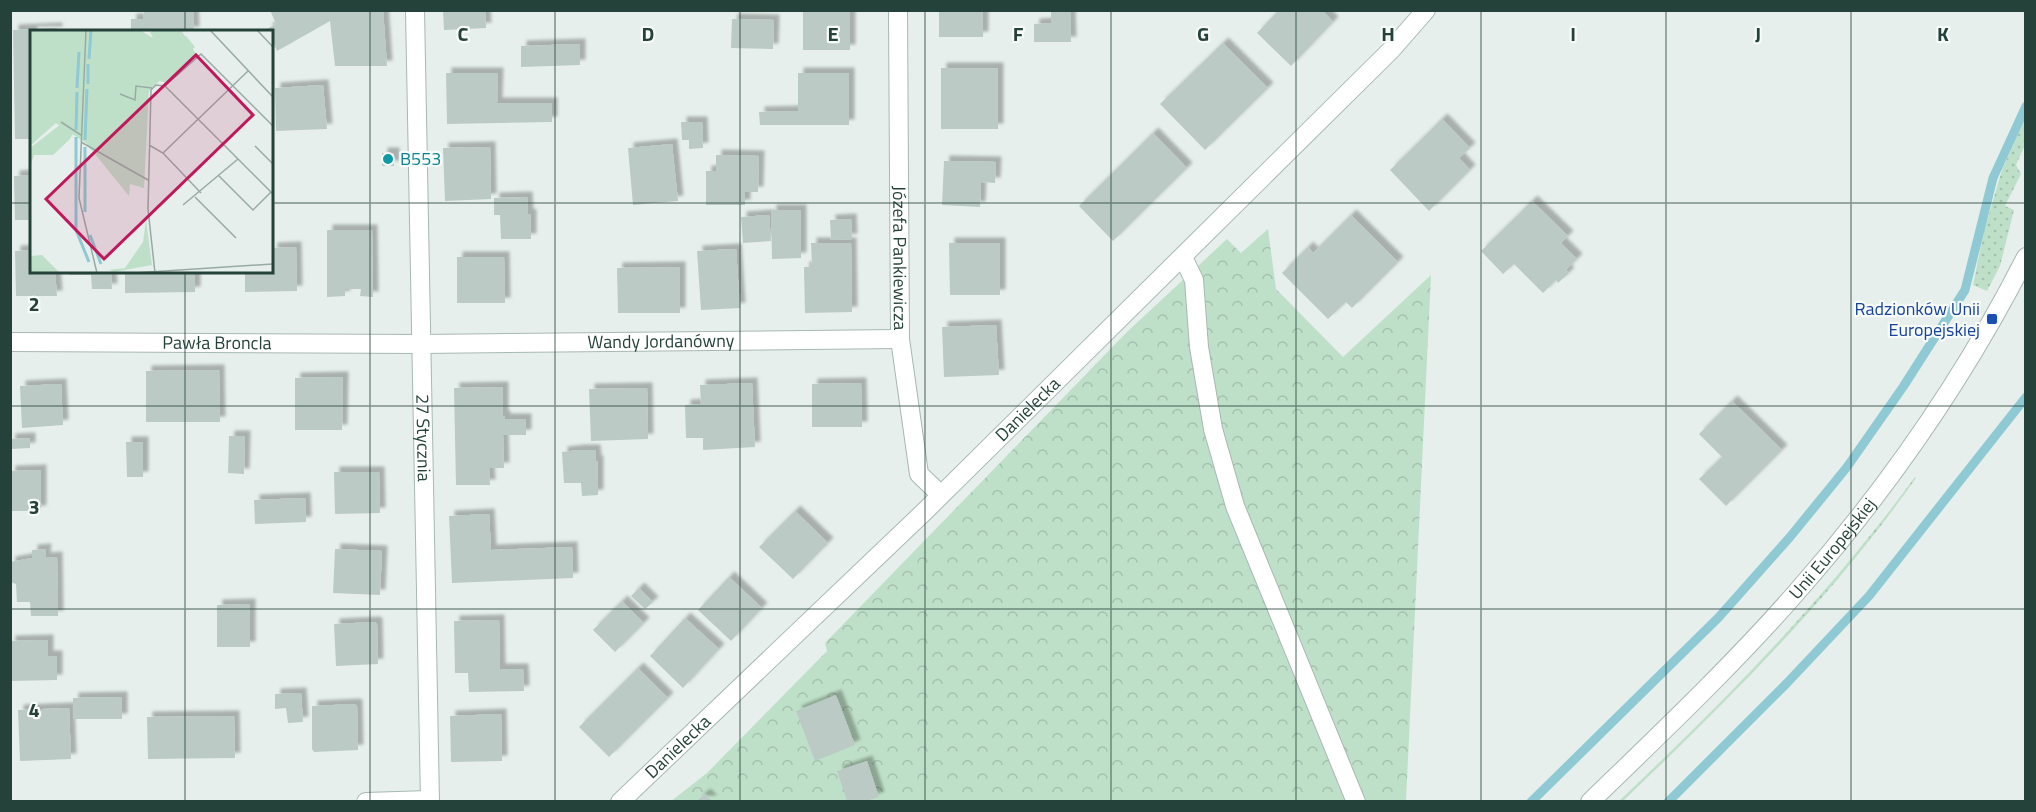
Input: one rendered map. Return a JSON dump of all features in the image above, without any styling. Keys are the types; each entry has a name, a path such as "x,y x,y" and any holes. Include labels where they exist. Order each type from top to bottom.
{"street":[{"name":"27 Stycznia","path":"366,801 430,801 415,10"},
{"name":"Józefa Pankiewicza","path":"898,10 900,339 919,474 941,495"},
{"name":"Danielecka","path":"620,801 941,495 1391,50 1426,10"},
{"path":"1183,257 1194,280 1199,347 1213,429 1235,506 1356,801"},
{"name":"Unii Europejskiej","path":"1590,801 1719,676 1795,594 1848,530 1896,468 1949,390 1992,319 2025,257"},
{"name":"Wandy Jordanówny","path":"422,345 900,339"},
{"name":"Pawła Broncla","path":"10,342 422,345"}],"green space":[{"path":"2025,118 2025,145 2016,165 2021,174 2005,206 2014,210 2000,266 1987,291 1973,285 1984,231 2002,170"},
{"path":"1268,229 1276,289 1343,357 1431,275 1406,801 670,802 707,773 827,651 825,643 1127,332 1227,239 1241,253"},
{"path":"1915,477 1884,522 1850,565 1777,647 1662,763 1623,801 1619,801 1774,646 1847,564"}],"building":[{"path":"144,10 193,10 194,30 131,30 131,19 143,19"},
{"path":"270,10 383,10 387,66 335,66 330,21 277,51 273,41 273,30 267,29 276,24"},
{"path":"443,10 485,10 486,28 444,30"},
{"path":"803,10 850,10 850,50 803,50"},
{"path":"939,10 983,10 983,37 939,37"},
{"path":"1051,10 1070,10 1071,42 1034,42 1034,24 1051,23"},
{"path":"1279,10 1322,10 1333,22 1291,66 1257,33"},
{"path":"732,19 774,20 773,49 731,48"},
{"path":"57,28 57,30 30,30 30,139 15,139 13,30"},
{"path":"1223,43 1268,88 1205,150 1160,104"},
{"path":"580,44 580,65 521,67 521,46"},
{"path":"941,68 998,68 998,129 941,129"},
{"path":"446,73 498,73 497,103 552,103 552,122 447,124"},
{"path":"798,73 849,73 849,125 760,125 759,112 798,111"},
{"path":"323,85 327,129 276,131 275,88"},
{"path":"1442,119 1470,148 1459,158 1470,170 1429,211 1390,170"},
{"path":"681,122 702,122 703,148 689,149 689,140 682,140"},
{"path":"1153,133 1187,168 1113,241 1079,206"},
{"path":"672,144 678,201 633,205 628,148"},
{"path":"490,147 491,199 445,201 443,148"},
{"name":"B553","path":"382,153 394,153 394,166 382,166"},
{"path":"716,155 759,156 758,192 745,192 745,205 706,205 706,171 716,171"},
{"path":"944,161 996,162 995,183 981,182 980,207 942,205"},
{"path":"30,175 30,220 15,220 14,176"},
{"path":"527,197 528,215 531,214 531,239 501,239 500,215 494,215 494,198"},
{"path":"1532,201 1568,236 1561,243 1577,259 1566,270 1569,273 1558,283 1556,280 1543,293 1514,264 1503,274 1481,251"},
{"path":"771,210 801,210 801,258 772,259"},
{"path":"769,215 771,241 743,243 741,217"},
{"path":"1351,215 1398,262 1352,308 1346,302 1328,319 1282,273 1308,247 1313,253"},
{"path":"851,219 852,239 831,240 830,220"},
{"path":"327,230 372,230 373,297 360,296 361,289 345,289 345,296 327,297"},
{"path":"811,243 851,243 852,312 805,313 804,267 812,267"},
{"path":"949,243 1000,243 1000,295 950,295"},
{"path":"296,247 297,291 245,292 245,273 273,273 273,248"},
{"path":"736,249 740,308 701,310 697,251"},
{"path":"30,250 30,273 55,273 57,296 16,296 15,251"},
{"path":"457,257 504,257 505,303 457,303"},
{"path":"680,267 680,313 618,313 617,268"},
{"path":"69,273 111,273 112,289 92,289 91,275 69,275"},
{"path":"125,273 195,273 195,292 125,293"},
{"path":"996,325 999,375 944,377 942,327"},
{"path":"219,370 220,422 146,422 146,371"},
{"path":"343,377 342,430 295,430 295,378"},
{"path":"752,383 755,447 703,450 703,438 686,438 685,405 701,404 700,385"},
{"path":"861,383 862,427 812,427 812,384"},
{"path":"61,384 63,425 22,428 20,386"},
{"path":"503,387 503,416 505,419 526,419 526,435 503,435 504,468 489,468 490,485 456,485 454,388"},
{"path":"647,388 648,439 591,441 589,389"},
{"path":"1732,401 1782,450 1726,506 1699,479 1722,457 1699,434"},
{"path":"229,436 245,436 244,474 228,473"},
{"path":"30,438 30,448 10,449 10,439"},
{"path":"126,442 143,442 143,477 127,477"},
{"path":"595,450 596,461 598,461 598,495 582,496 581,483 564,483 562,452"},
{"path":"41,470 41,511 10,511 10,471"},
{"path":"334,472 379,472 380,513 335,514"},
{"path":"305,498 306,522 255,524 254,500"},
{"path":"795,511 828,543 793,579 759,547"},
{"path":"489,514 491,550 572,547 573,578 452,583 449,516"},
{"path":"46,549 45,558 57,557 58,616 31,616 30,602 17,602 16,584 10,582 10,562 32,558 32,550"},
{"path":"335,549 382,551 380,595 333,593"},
{"path":"729,577 762,608 731,641 698,610"},
{"path":"639,588 653,602 645,609 631,596"},
{"path":"622,601 644,623 615,652 593,630"},
{"path":"250,604 250,647 217,647 217,605"},
{"path":"685,618 719,649 683,688 650,656"},
{"path":"499,620 500,669 523,669 524,691 469,692 468,673 455,673 454,621"},
{"path":"375,622 377,624 378,664 336,666 334,624"},
{"path":"48,640 48,656 57,656 57,680 10,681 10,641"},
{"path":"638,668 668,698 609,757 579,727"},
{"path":"301,693 303,722 288,723 286,708 275,709 275,694"},
{"path":"836,695 855,745 815,761 796,711"},
{"path":"122,697 122,719 73,719 73,698"},
{"path":"355,704 357,706 358,750 314,752 312,749 312,706"},
{"path":"69,708 71,759 20,761 18,710"},
{"path":"501,714 502,761 451,762 450,716"},
{"path":"234,716 235,758 148,759 147,717"},
{"path":"867,761 879,797 866,801 847,801 837,771"},
{"path":"705,794 712,801 697,801"}],"waterway":[{"path":"1531,802 1719,617 1790,537 1847,467 1903,387 1965,290 1993,178 2026,106"},
{"path":"1668,802 1787,683 1869,596 2026,397"}],"place":[{"name":"B553","path":"388,159"},
{"name":"Radzionków Unii Europejskiej","path":"1992,319"}]}
